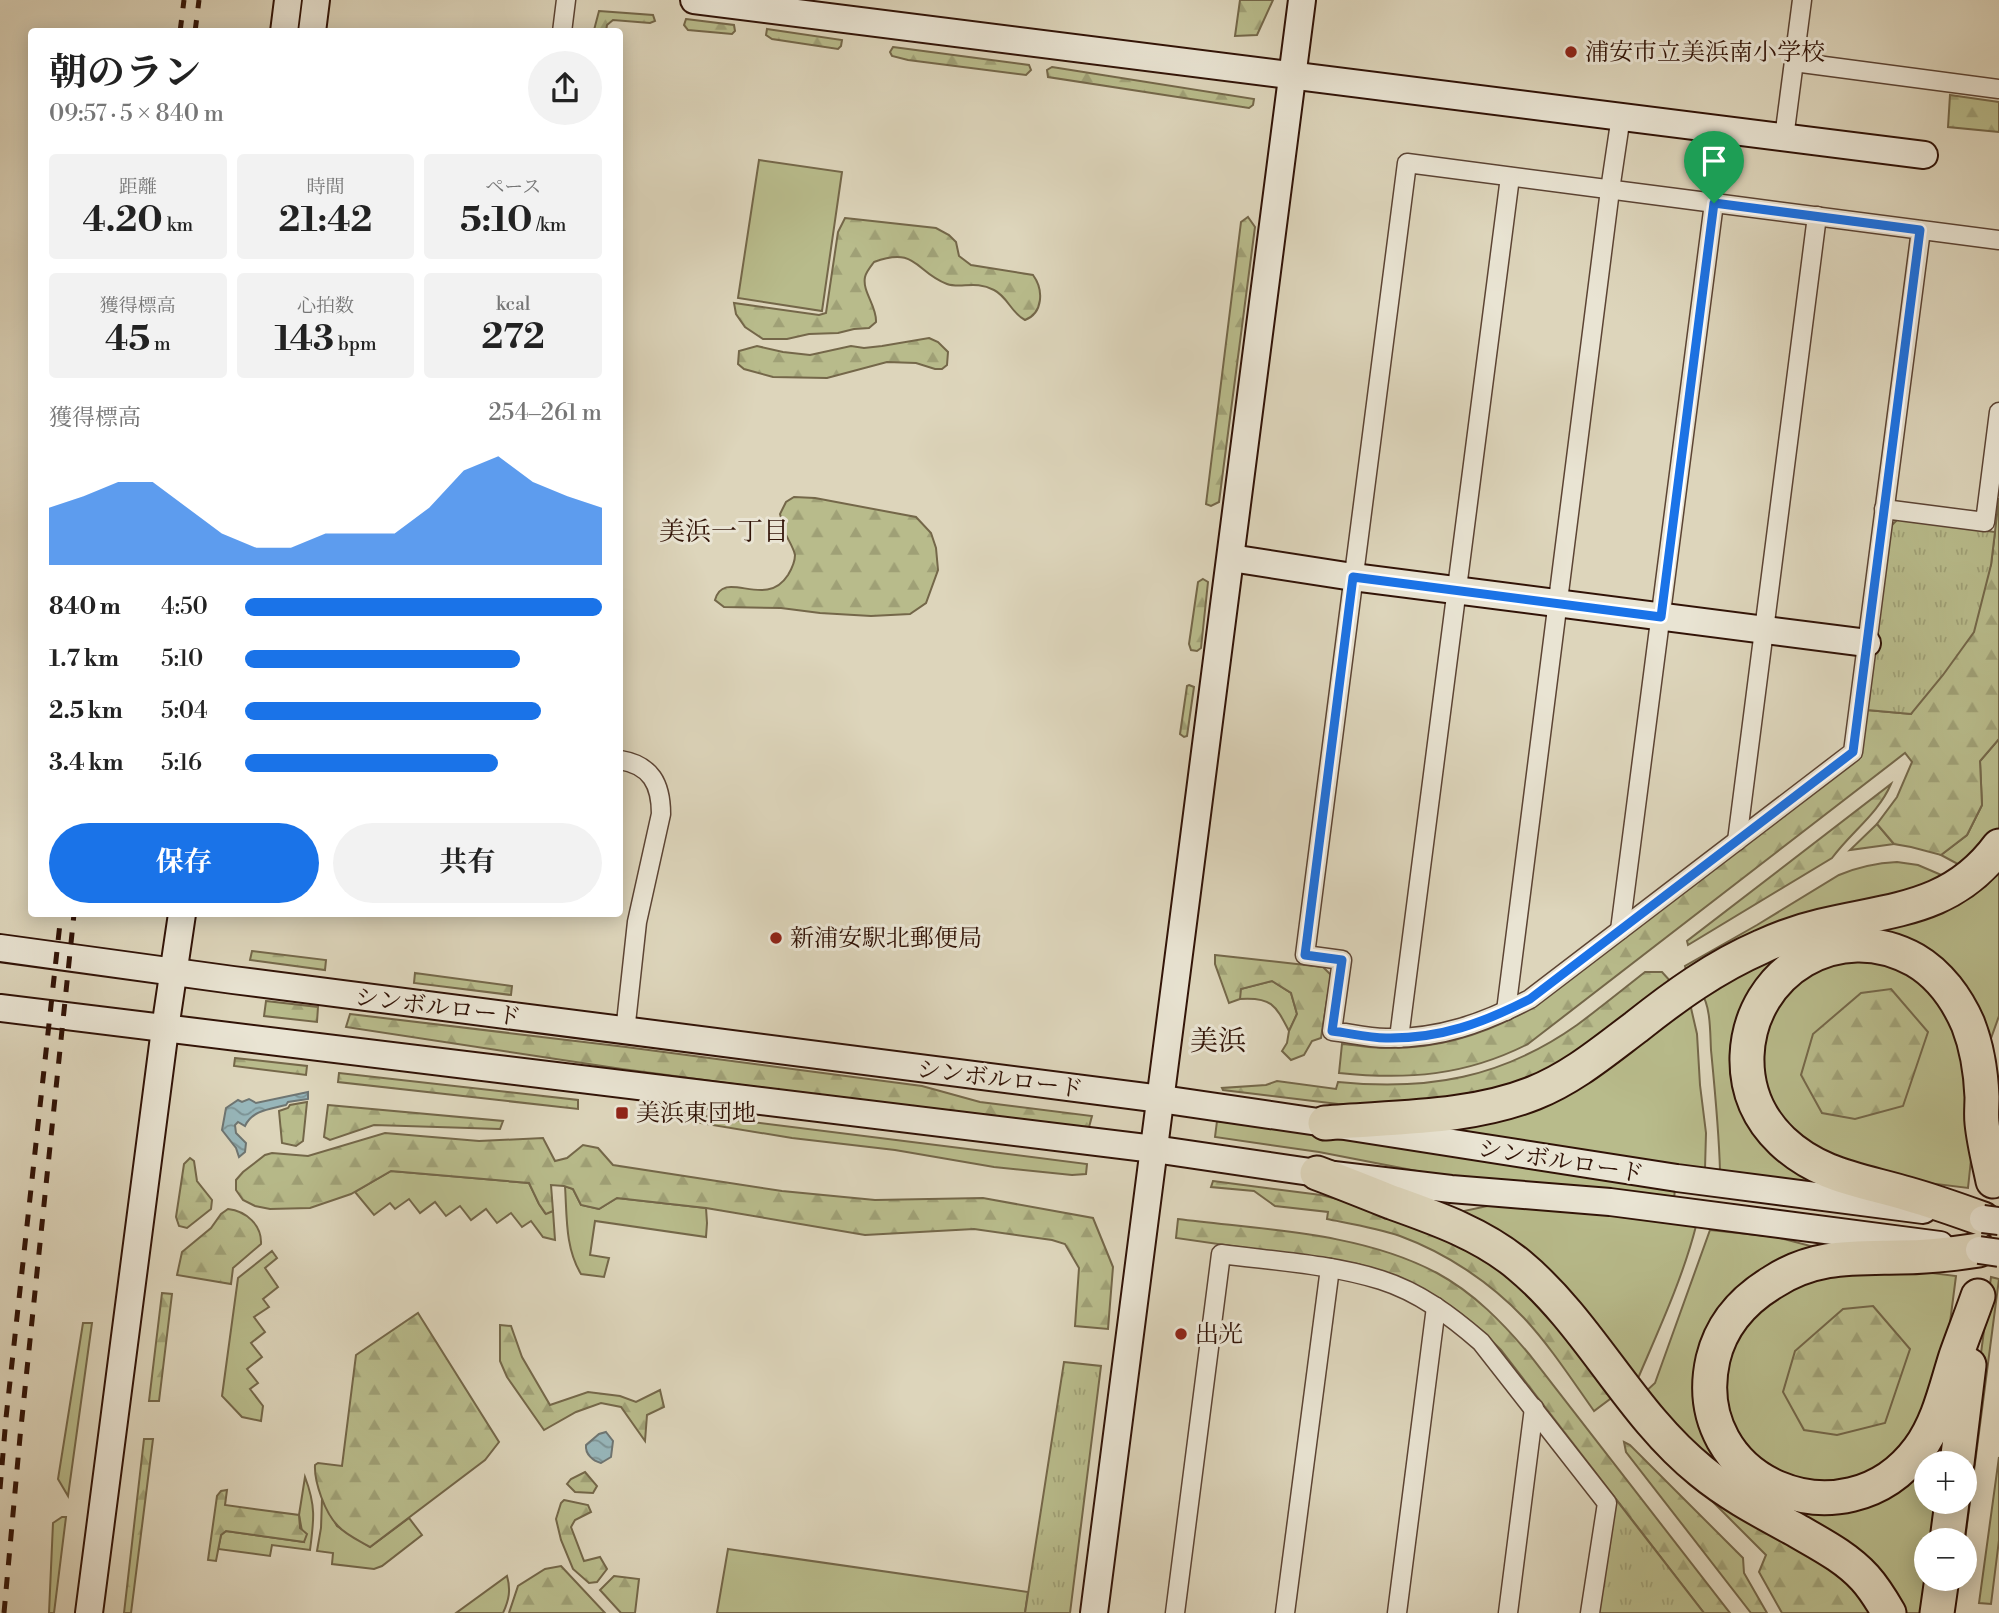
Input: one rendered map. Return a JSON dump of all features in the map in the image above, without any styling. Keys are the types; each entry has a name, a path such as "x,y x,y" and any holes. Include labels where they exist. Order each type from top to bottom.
{"highway":[{"path":"1325,1123 1472,1109 1534,1093 1565,1078 1673,998 1729,962 1791,934 1933,899 1972,876 1999,846"},
{"path":"1990,1236 1910,1194 1828,1172 1796,1153 1770,1128 1759,1113 1748,1083 1748,1047 1759,1004 1767,991 1789,969 1814,954 1838,947 1871,946 1905,955 1928,969 1949,990 1968,1024 1975,1046 1982,1122 1993,1181"},
{"path":"1958,1451 1999,1130"},
{"path":"1317,1173 1454,1225 1518,1264 1558,1303 1654,1426 1685,1459 1722,1488 1848,1562 1876,1590 1889,1613"},
{"path":"1978,1296 1934,1423 1920,1447 1905,1465 1889,1478 1857,1493 1838,1498 1810,1497 1779,1490 1748,1471 1726,1444 1710,1408 1709,1389 1714,1352 1720,1335 1734,1314 1752,1296 1784,1276 1817,1263 1859,1256 1940,1255 1990,1236"},
{"path":"1937,1613 1940,1591"}],"street":[{"path":"284,28 288,0"},
{"path":"312,28 316,0"},
{"path":"562,28 566,0"},
{"path":"694,0 1924,155"},
{"path":"1094,1613 1302,0"},
{"path":"1784,138 1802,0"},
{"path":"1794,62 1999,89"},
{"path":"1506,1011 1609,190 1621,116"},
{"path":"1920,230 1853,752 1530,999 1462,1029 1433,1035 1383,1038 1332,1031 1342,960 1305,955 1406,163 1999,240"},
{"path":"1399,1038 1510,177"},
{"path":"1620,930 1714,203"},
{"path":"1737,841 1817,216"},
{"path":"1884,509 1985,522 1999,412"},
{"path":"1231,558 1353,577 1867,643"},
{"path":"623,761 638,766 649,774 658,786 661,800 661,814 637,922 625,1032"},
{"path":"89,1613 165,1029 183,917"},
{"name":"シンボルロード","path":"0,948 625,1032 1161,1099 1676,1178 1990,1236"},
{"name":"シンボルロード","path":"0,1008 1154,1149 1451,1189 1990,1236"},
{"path":"1175,1613 1222,1254 1330,1268 1383,1281 1436,1307 1481,1342 1608,1503 1590,1613"},
{"path":"1285,1613 1330,1268"},
{"path":"1397,1613 1436,1307"},
{"path":"1507,1613 1534,1408"}],"green space":[{"path":"1240,0 1273,0 1257,35 1235,36"},
{"path":"599,11 653,15 655,21 650,23 613,20 606,28 595,28"},
{"path":"686,19 734,25 735,31 732,34 688,30 684,25"},
{"path":"767,29 842,40 841,46 838,49 772,39 766,35"},
{"path":"893,47 1029,65 1031,70 1026,75 908,60 892,56 890,52"},
{"path":"1052,67 1254,99 1253,105 1249,108 1048,77 1047,70"},
{"path":"1950,95 1999,102 1999,132 1948,127"},
{"path":"759,160 842,172 822,311 738,298"},
{"path":"1248,217 1255,227 1219,502 1211,506 1206,504 1241,222"},
{"path":"845,218 936,228 956,242 959,256 971,265 1033,275 1039,287 1038,307 1031,317 1025,320 994,290 974,285 947,284 936,279 915,262 899,257 874,262 866,275 866,288 876,316 876,322 869,328 787,339 763,339 745,327 736,314 734,303 819,315 826,313 838,232"},
{"path":"929,338 938,342 948,352 947,365 942,369 916,363 887,362 827,378 773,377 744,369 738,364 739,351 757,346 810,355 851,346 864,348"},
{"path":"794,497 815,498 916,517 931,533 936,548 938,570 926,603 910,614 871,616 781,608 724,607 715,600 720,591 727,587 768,589 779,585 788,575 795,555 780,514 786,502"},
{"path":"1999,498 1999,739 1980,761 1982,805 1967,835 1941,855 1894,844 1877,824 1897,797 1912,762 1905,753 1528,1044 1481,1063 1435,1073 1388,1076 1339,1073 1342,1044 1386,1048 1425,1046 1481,1032 1533,1007 1861,757 1867,710 1911,714 1991,565"},
{"path":"1898,519 1995,532 1991,565 1974,632 1911,714 1867,710 1891,526"},
{"path":"1203,579 1208,582 1201,648 1197,651 1191,650 1189,644 1198,582"},
{"path":"1189,685 1194,687 1187,736 1184,737 1180,734"},
{"path":"1999,739 1999,829 1989,848 1967,869 1941,855 1967,835 1982,805 1980,761"},
{"path":"1891,784 1872,814 1832,858 1688,945 1687,941"},
{"path":"1877,824 1894,844 1850,850"},
{"path":"1897,862 1918,865 1953,880 1686,970 1685,966 1839,875 1867,866"},
{"path":"1999,870 1999,1016 1990,1041 1957,981 1808,947 1738,1078 1830,1186 1720,1171 1709,1020 1707,1005 1701,992 1740,967"},
{"path":"252,951 326,960 325,970 250,960"},
{"path":"1215,955 1323,967 1331,975 1321,1038 1312,1041 1304,1055 1291,1060 1282,1051 1297,1014 1291,993 1272,981 1241,989 1240,999 1229,1003 1215,964"},
{"path":"1856,956 1910,968 1963,1032 1972,1150 1968,1188 1888,1178 1804,1143 1771,1104 1761,1072 1765,1025 1797,979"},
{"path":"1645,972 1662,972 1673,988 1531,1082 1398,1106 1338,1104 1222,1088 1266,1085 1277,1081 1336,1089 1338,1082 1403,1084 1463,1077 1521,1058 1549,1043 1577,1025"},
{"path":"415,973 512,986 511,995 414,983"},
{"path":"1272,981 1291,993 1297,1014 1289,1031 1271,1004 1259,999 1240,999 1240,989"},
{"path":"1891,989 1928,1032 1903,1106 1855,1119 1822,1113 1801,1075 1813,1034 1861,993"},
{"path":"266,1001 318,1007 317,1022 264,1016"},
{"path":"1687,1002 1697,1034 1706,1133 1705,1169 1476,1136 1442,1127"},
{"path":"350,1014 922,1086 980,1102 1092,1116 1088,1131 622,1069 346,1027"},
{"path":"235,1058 307,1066 306,1075 234,1066"},
{"path":"339,1073 578,1100 578,1109 338,1082"},
{"path":"307,1102 303,1141 296,1146 282,1143 279,1111 290,1105"},
{"path":"328,1105 503,1121 500,1129 374,1125 330,1140 324,1137"},
{"path":"681,1113 1087,1164 1086,1174 994,1167 895,1150 792,1138 682,1120"},
{"path":"1217,1121 1675,1189 1674,1199 1453,1178 1319,1152 1215,1137"},
{"path":"385,1133 479,1141 543,1138 555,1161 567,1158 583,1145 598,1148 613,1165 782,1191 875,1200 983,1198 1093,1218 1113,1267 1108,1329 1075,1326 1079,1268 1065,1244 1052,1240 974,1229 865,1235 706,1208 617,1198 599,1209 581,1205 573,1189 551,1185 553,1211 546,1214 529,1183 391,1171 351,1194 310,1208 270,1209 255,1206 243,1200 236,1190 236,1180 265,1155 272,1153 308,1156"},
{"path":"190,1158 194,1161 197,1181 212,1200 211,1209 187,1228 179,1226 176,1217 184,1164"},
{"path":"391,1171 529,1183 545,1213 553,1211 555,1240 543,1237 531,1221 522,1227 511,1213 497,1223 486,1209 471,1220 460,1206 446,1216 435,1202 420,1213 409,1199 395,1209 390,1203 374,1215 355,1192"},
{"path":"1213,1181 1321,1195 1370,1207 1497,1258 1618,1393 1594,1411 1552,1352 1511,1305 1482,1281 1434,1251 1391,1233 1327,1219 1328,1212 1275,1206 1254,1191 1211,1187"},
{"path":"565,1186 573,1189 581,1205 599,1209 617,1198 706,1208 706,1237 595,1221 590,1255 609,1258 604,1277 581,1274 569,1243"},
{"path":"1492,1205 1597,1213 1696,1226 1678,1283 1639,1376 1632,1381 1450,1214"},
{"path":"228,1209 252,1220 261,1237 261,1244 233,1268 231,1284 177,1275 182,1252 211,1228"},
{"path":"1178,1219 1277,1230 1344,1241 1407,1259 1451,1281 1476,1299 1529,1354 1730,1613 1704,1613 1501,1350 1453,1307 1399,1278 1358,1264 1176,1238"},
{"path":"1710,1230 1776,1237 1822,1249 1748,1287 1702,1417 1825,1510 1949,1416 1945,1451 1914,1451 1914,1514 1937,1514 1936,1528 1914,1528 1914,1591 1925,1591 1922,1613 1903,1613 1725,1476 1643,1394 1655,1383"},
{"path":"272,1251 277,1258 265,1268 278,1287 263,1299 269,1307 254,1317 265,1332 251,1343 262,1357 247,1369 258,1383 250,1389 263,1406 261,1421 242,1417 222,1396 238,1278"},
{"path":"1908,1270 1956,1276 1948,1338 1927,1414 1878,1473 1806,1487 1738,1445 1722,1379 1745,1321 1785,1290 1824,1276"},
{"path":"1991,1277 1999,1279 1977,1451 1968,1451"},
{"path":"162,1293 172,1294 159,1401 149,1401"},
{"path":"1873,1306 1910,1349 1885,1423 1837,1435 1804,1430 1783,1392 1795,1351 1843,1309"},
{"path":"418,1313 499,1442 485,1460 370,1547 345,1532 333,1520 321,1497 315,1465 318,1463 342,1466 356,1355"},
{"path":"83,1323 92,1323 68,1496 58,1479"},
{"path":"500,1325 511,1326 522,1357 550,1405 588,1392 620,1396 636,1402 660,1390 664,1407 647,1415 645,1441 621,1407 601,1403 576,1412 544,1430 507,1377 500,1361"},
{"path":"1064,1362 1101,1366 1070,1613 1025,1613"},
{"path":"1627,1416 1842,1569 1878,1613 1782,1613 1759,1572 1766,1555"},
{"path":"144,1439 153,1439 131,1613 124,1613"},
{"path":"1624,1442 1743,1558 1744,1573 1767,1613 1751,1613 1626,1452"},
{"path":"1999,1457 1999,1540 1991,1604 1979,1603"},
{"path":"585,1472 597,1486 593,1493 575,1492 567,1484"},
{"path":"305,1477 313,1513 310,1550 272,1545 270,1556 218,1549 221,1535 226,1531 304,1542 299,1515"},
{"path":"227,1490 225,1505 299,1515 300,1528 307,1534 304,1542 226,1531 221,1535 216,1561 208,1560 217,1496 221,1491"},
{"path":"1614,1497 1704,1613 1599,1613"},
{"path":"322,1499 337,1526 370,1547 409,1518 422,1535 382,1566 374,1569 332,1564 333,1553 317,1551"},
{"path":"564,1500 588,1505 591,1512 575,1520 571,1527 584,1561 600,1557 607,1569 597,1582 589,1583 573,1569 561,1540 556,1519"},
{"path":"1962,1514 1968,1514 1967,1528 1960,1528"},
{"path":"66,1517 54,1613 49,1613 53,1523"},
{"path":"728,1549 1028,1592 1025,1613 717,1613"},
{"path":"561,1566 605,1613 509,1613 518,1586 545,1569"},
{"path":"507,1576 509,1595 503,1613 456,1613"},
{"path":"614,1576 639,1579 635,1613 621,1613 600,1590"}],"water":[{"path":"308,1092 308,1099 288,1102 286,1105 262,1111 252,1117 245,1126 238,1122 235,1125 236,1133 246,1143 245,1152 239,1157 236,1148 222,1130 226,1108 238,1100 242,1102 249,1099 256,1103"},
{"path":"606,1432 613,1441 611,1457 601,1463 590,1457 586,1445 599,1434"}],"railway":[{"path":"180,28 184,0"},
{"path":"196,28 199,0"},
{"path":"0,1489 61,917"},
{"path":"4,1613 74,917"}],"place":[{"name":"浦安市立美浜南小学校","path":"1571,52"},
{"name":"新浦安駅北郵便局","path":"776,938"},
{"name":"美浜東団地","path":"622,1113"},
{"name":"出光","path":"1181,1334"}],"district":[{"name":"美浜一丁目","path":"724,531"},
{"name":"美浜","path":"1218,1040"}],"route":[{"path":"1714,203 1920,230 1853,752 1530,999 1492,1018 1462,1029 1433,1035 1383,1038 1332,1031 1342,960 1305,955 1353,577 1661,617 1714,203"}]}
